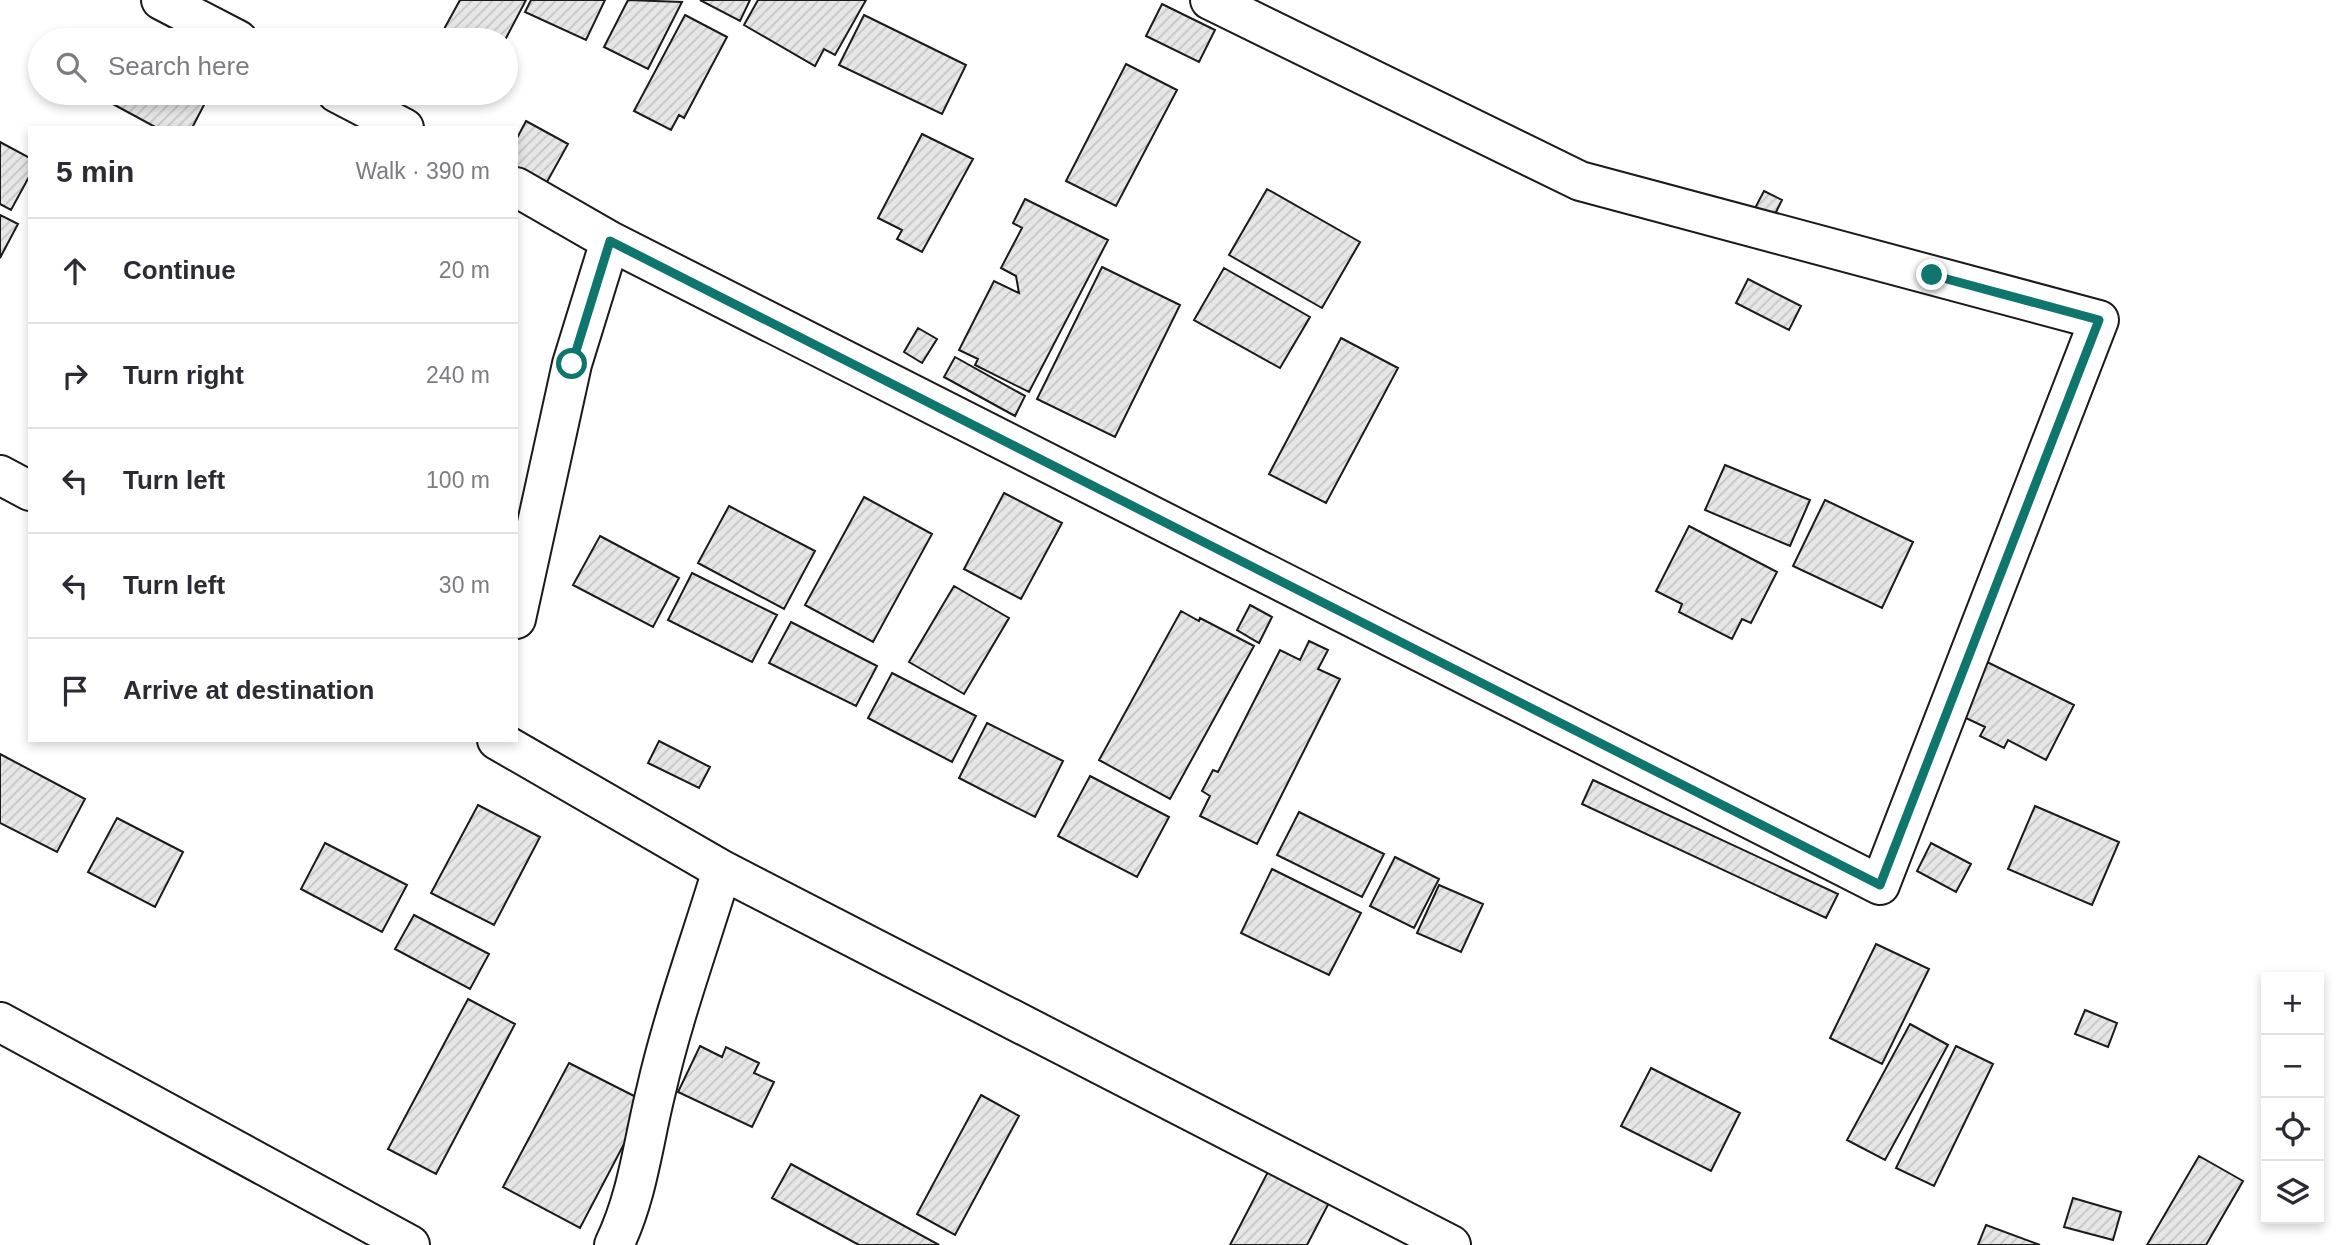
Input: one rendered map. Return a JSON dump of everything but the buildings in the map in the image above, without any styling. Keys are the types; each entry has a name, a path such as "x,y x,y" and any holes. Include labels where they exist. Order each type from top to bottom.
{"street":[{"path":"162,0 215,28"},
{"path":"518,188 610,241 1880,885 2099,320 1580,181 1210,0"},
{"path":"360,105 400,126"},
{"path":"518,610 572,364 610,241"},
{"path":"0,475 28,490"},
{"path":"500,742 722,870 1451,1245"},
{"path":"614,1245 641,1170 655,1092 679,1004 722,870"},
{"path":"0,1022 410,1245"}],"route":[{"path":"572,364 610,241 1880,885 2099,320 1932,275"}]}
